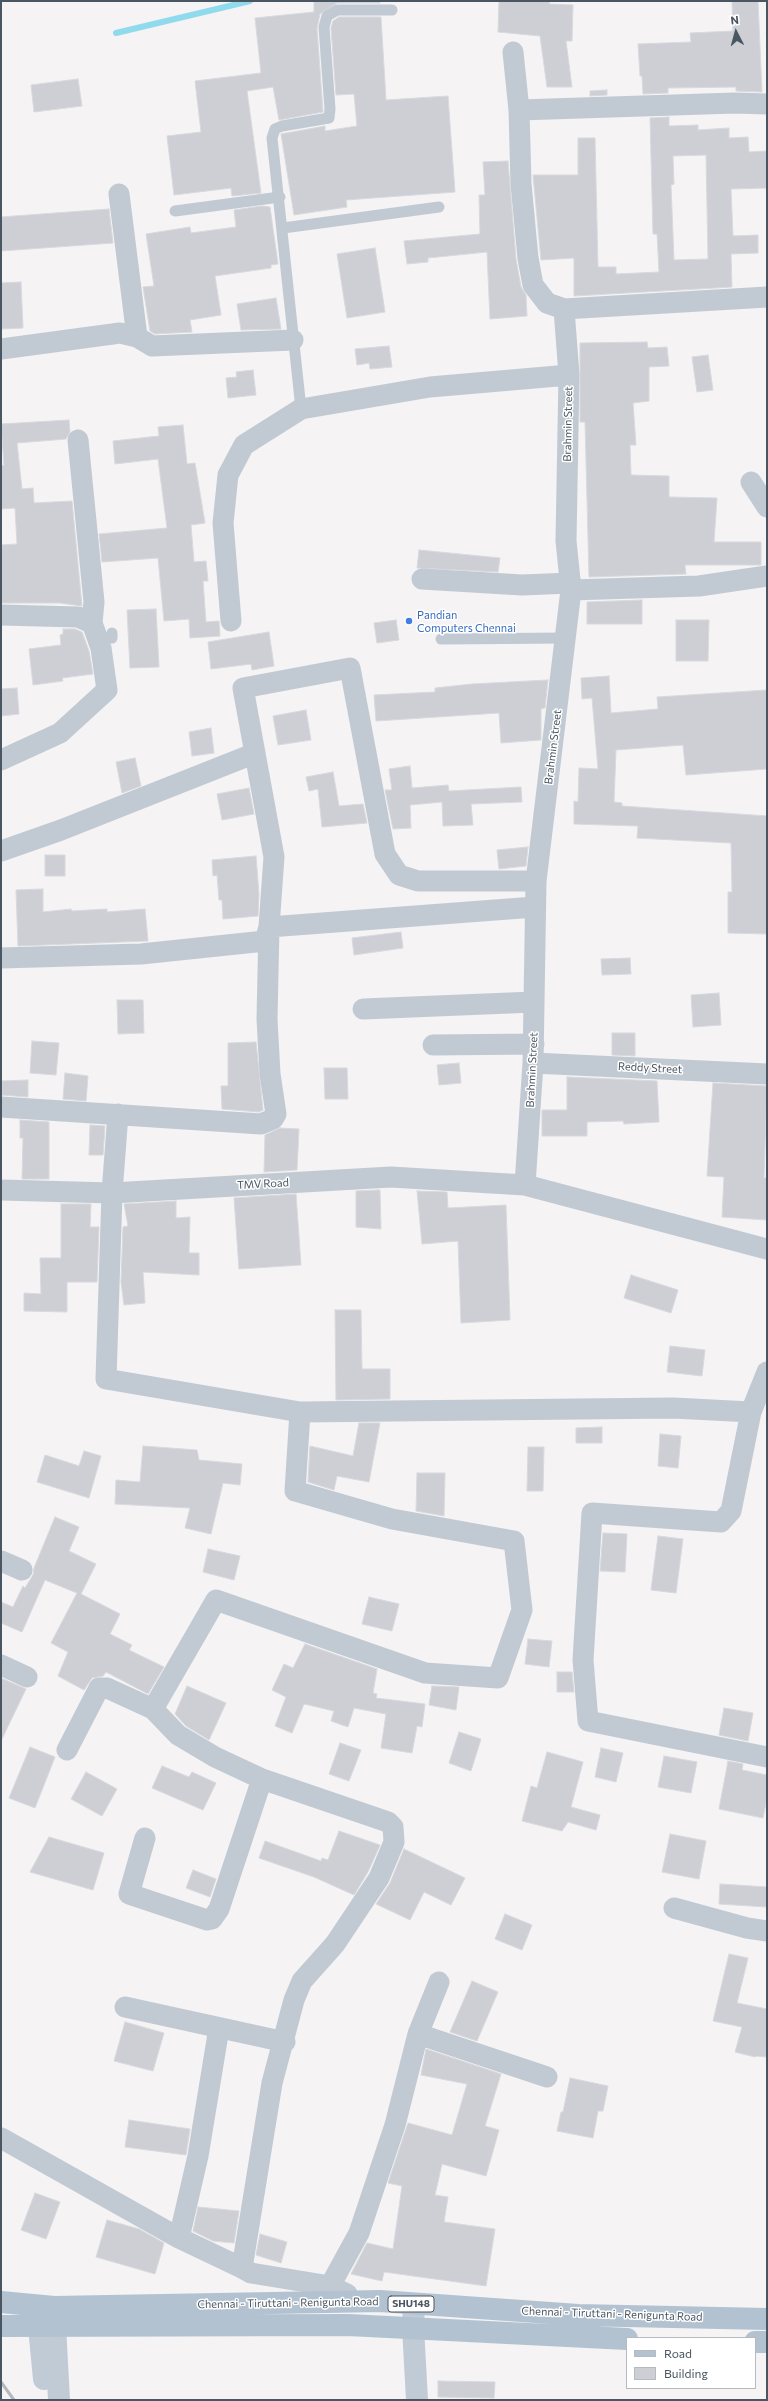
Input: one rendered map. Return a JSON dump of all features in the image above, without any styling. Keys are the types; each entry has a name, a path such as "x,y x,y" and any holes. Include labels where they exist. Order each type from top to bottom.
{"main road":[{"name":"Chennai - Tiruttani - Renigunta Road","path":"1,2326 50,2320 350,2301 578,2315 767,2319"},
{"name":"Chennai - Tiruttani - Renigunta Road","path":"1,2302 50,2320 413,2327 626,2339"},
{"path":"756,2342 767,2342"}],"street":[{"path":"513,52 519,110 521,184 533,285 547,303 564,309 767,297"},
{"path":"519,110 735,103 767,104"},
{"path":"119,194 137,337"},
{"name":"Brahmin Street","path":"525,1185 533,1053 536,881 571,586 566,541 569,375 564,309"},
{"path":"1,348 120,333 137,337 152,346 293,340"},
{"path":"231,621 223,523 228,475 244,445 301,409 430,387 569,375"},
{"path":"1,760 60,733 107,690 105,636 94,602 78,440"},
{"path":"751,482 767,507"},
{"path":"422,579 522,585 699,586 767,576"},
{"path":"1,614 78,617 105,636"},
{"path":"1,1107 261,1124 273,1118 276,1114 270,1074 267,1019 269,927 274,856 253,754 243,688 350,668 385,854 399,875 418,881 536,881"},
{"path":"1,852 61,830 253,754"},
{"path":"269,927 535,906"},
{"path":"1,958 140,954 265,941 269,927"},
{"path":"363,1009 534,1002"},
{"name":"Reddy Street","path":"433,1045 767,1074"},
{"path":"118,1114 112,1193 106,1380 300,1412 673,1408 751,1412"},
{"name":"TMV Road","path":"1,1190 112,1193 391,1177 525,1185 767,1249"},
{"path":"767,1372 751,1412 731,1511 721,1522 592,1513 583,1660 588,1721 767,1757"},
{"path":"153,1709 216,1600 425,1673 498,1678 522,1610 514,1541 392,1519 295,1490 300,1412"},
{"path":"1,1560 22,1570"},
{"path":"1,1665 27,1677"},
{"path":"67,1750 99,1688 110,1689 153,1709 178,1735 215,1757 262,1779 388,1822 395,1834 394,1842 379,1878 335,1944 302,1981 292,2006 285,2042 272,2083 242,2268"},
{"path":"145,1838 129,1894 207,1920 212,1919 219,1909 262,1779"},
{"path":"674,1908 748,1928 767,1931"},
{"path":"330,2286 359,2233 395,2125 418,2034 439,1982"},
{"path":"126,2008 285,2042"},
{"path":"179,2238 198,2156 219,2028"},
{"path":"418,2034 547,2077"},
{"path":"1,2138 179,2238 251,2273 330,2286 347,2294 350,2301"},
{"path":"414,2304 413,2327 417,2400"},
{"path":"46,2400 50,2320"},
{"path":"50,2320 59,2400"}],"lane":[{"path":"301,409 280,197 272,138 275,129 282,126 329,118 330,109 324,27 327,16 336,10 392,10"},
{"path":"174,211 280,197"},
{"path":"283,228 439,207"},
{"path":"441,639 566,638"}],"building":[{"path":"314,1 380,1 380,3 337,3 320,14 317,28 323,112 279,120 273,87 247,91 261,193 232,196 231,188 174,195 167,136 201,132 195,81 261,73 255,18 314,12"},
{"path":"499,1 550,1 549,4 573,5 572,41 566,41 572,87 547,87 540,36 498,32"},
{"path":"732,1 758,1 762,92 736,91 736,87 668,88 668,93 643,94 638,44 691,42 690,33 733,31"},
{"path":"339,17 381,17 386,100 448,96 455,192 346,200 347,207 294,215 281,134 325,126 325,131 357,126 354,94 336,95 331,28 333,21"},
{"path":"78,79 82,106 34,112 31,85"},
{"path":"607,90 607,95 590,96 590,91"},
{"path":"669,117 669,126 698,125 698,130 729,128 729,138 748,137 749,152 767,151 767,188 731,189 733,236 758,235 758,253 731,254 732,287 574,296 574,258 541,260 533,175 578,175 578,138 595,138 598,267 616,267 616,274 659,272 657,234 653,234 650,118","holes":["706,155 708,259 674,260 671,185 674,184 673,156"]},
{"path":"508,161 516,259 521,287 526,295 527,316 490,319 487,252 428,258 428,262 407,264 404,241 480,234 479,195 485,195 483,162"},
{"path":"262,206 270,207 278,264 271,265 271,268 215,276 221,315 190,320 192,332 155,334 150,331 143,287 154,286 146,234 190,227 191,233 236,227 234,210"},
{"path":"109,209 113,243 1,251 1,217"},
{"path":"375,248 385,312 347,318 337,254"},
{"path":"21,282 23,328 1,329 1,283"},
{"path":"276,298 281,329 241,330 237,304"},
{"path":"647,342 648,348 667,347 669,366 649,367 649,401 633,403 636,445 630,445 631,475 669,476 669,497 717,498 714,542 761,542 761,565 685,565 686,574 589,577 585,422 580,422 580,343"},
{"path":"389,346 392,367 370,369 369,363 357,365 355,349"},
{"path":"708,355 713,390 697,392 692,357"},
{"path":"253,370 256,395 228,398 226,378 237,377 236,372"},
{"path":"69,420 70,432 66,439 17,443 22,489 33,488 34,503 72,501 82,606 60,603 1,603 1,545 17,544 15,508 1,509 1,466 4,465 1,424"},
{"path":"183,425 187,464 195,463 205,523 191,525 194,562 206,561 208,581 203,581 206,622 219,621 220,636 190,638 189,619 164,621 158,558 102,562 99,534 167,528 158,459 115,464 113,441 159,436 158,427"},
{"path":"419,550 500,558 498,572 417,568"},
{"path":"642,600 642,624 587,624 587,602"},
{"path":"156,609 159,667 130,668 127,610"},
{"path":"396,620 399,640 377,643 374,623"},
{"path":"676,620 709,620 708,661 676,661"},
{"path":"63,629 75,629 82,632 89,651 93,674 62,678 63,681 33,685 29,649 61,645 60,635 63,634"},
{"path":"269,632 274,666 252,670 251,664 211,669 208,642"},
{"path":"609,676 611,713 658,709 657,697 767,690 767,769 686,775 683,745 616,750 614,802 622,803 622,806 767,816 767,934 728,933 728,892 732,892 731,843 637,838 638,826 574,824 574,801 578,802 579,768 598,769 592,698 582,699 581,678"},
{"path":"548,680 545,708 541,709 541,740 501,743 499,713 376,721 374,695 435,692 435,688 472,684"},
{"path":"17,688 19,714 1,716 1,689"},
{"path":"306,710 311,740 278,745 273,716"},
{"path":"211,728 214,753 192,756 189,732"},
{"path":"135,758 141,786 122,793 116,762"},
{"path":"410,766 412,788 448,785 449,791 521,787 522,802 471,804 473,825 443,826 442,802 410,805 411,828 393,829 385,790 392,790 389,769"},
{"path":"333,772 339,806 363,804 367,823 322,827 318,789 309,791 306,777"},
{"path":"249,788 254,814 222,820 217,794"},
{"path":"528,847 526,866 499,869 497,850"},
{"path":"45,855 65,855 65,876 45,876"},
{"path":"256,856 259,894 258,916 223,919 222,900 219,900 217,875 213,876 212,860"},
{"path":"43,889 43,912 71,909 72,911 107,909 107,912 145,909 148,941 18,946 16,890"},
{"path":"401,932 403,948 354,955 352,938"},
{"path":"630,958 631,974 602,975 601,959"},
{"path":"719,993 721,1025 693,1027 691,995"},
{"path":"117,1000 143,1000 144,1033 118,1034"},
{"path":"612,1033 635,1033 635,1056 612,1055"},
{"path":"32,1041 59,1043 56,1075 30,1073"},
{"path":"256,1042 263,1110 259,1112 222,1109 221,1086 228,1086 228,1043"},
{"path":"459,1063 461,1083 439,1085 437,1065"},
{"path":"324,1068 347,1068 348,1099 325,1099"},
{"path":"65,1073 88,1076 86,1101 63,1099"},
{"path":"567,1077 657,1081 659,1122 624,1124 623,1121 587,1122 587,1136 542,1136 542,1110 567,1110"},
{"path":"28,1080 28,1097 2,1095 2,1081"},
{"path":"713,1083 767,1086 764,1178 767,1178 767,1220 722,1217 724,1177 707,1176"},
{"path":"20,1120 49,1122 49,1179 22,1179 23,1138 20,1138"},
{"path":"90,1125 105,1126 103,1155 89,1155"},
{"path":"280,1128 299,1129 297,1170 264,1172 265,1135"},
{"path":"380,1190 381,1229 356,1227 356,1191"},
{"path":"417,1191 447,1192 448,1208 506,1205 510,1320 461,1323 458,1241 422,1244"},
{"path":"296,1194 301,1265 239,1269 234,1198"},
{"path":"176,1201 176,1218 190,1217 189,1253 199,1253 199,1275 143,1272 145,1303 124,1305 121,1282 123,1227 128,1226 124,1204"},
{"path":"61,1204 91,1204 90,1227 99,1227 97,1282 67,1282 67,1312 24,1311 24,1293 41,1294 40,1258 61,1258"},
{"path":"631,1275 678,1290 671,1313 624,1298"},
{"path":"335,1310 361,1310 362,1369 390,1369 390,1399 336,1400"},
{"path":"670,1346 705,1350 702,1376 667,1372"},
{"path":"359,1423 380,1423 369,1482 337,1476 334,1490 308,1482 310,1446 353,1456"},
{"path":"602,1427 602,1443 576,1443 576,1428"},
{"path":"660,1434 681,1436 678,1468 658,1466"},
{"path":"143,1446 197,1450 199,1460 242,1464 240,1485 223,1483 211,1534 185,1528 190,1508 115,1504 116,1480 140,1482"},
{"path":"528,1447 544,1447 543,1491 527,1491"},
{"path":"84,1451 101,1456 89,1498 37,1482 45,1455 79,1466"},
{"path":"417,1473 445,1473 444,1516 416,1511"},
{"path":"55,1517 79,1527 69,1551 96,1564 81,1594 120,1614 110,1634 132,1645 129,1650 164,1667 148,1694 106,1672 103,1676 92,1678 84,1690 58,1676 68,1652 51,1643 77,1593 45,1580 22,1632 1,1623 1,1602 13,1607 23,1586 25,1588 33,1575 34,1568"},
{"path":"603,1533 627,1534 625,1572 600,1571"},
{"path":"658,1536 683,1539 676,1593 651,1590"},
{"path":"208,1549 240,1556 234,1580 203,1572"},
{"path":"369,1597 399,1604 392,1631 362,1624"},
{"path":"528,1639 552,1641 549,1667 525,1664"},
{"path":"305,1644 377,1669 373,1693 377,1694 376,1698 425,1704 422,1727 417,1726 412,1753 381,1748 386,1714 354,1708 348,1727 331,1721 334,1711 304,1704 292,1733 275,1726 286,1697 272,1690 284,1664 293,1668"},
{"path":"557,1672 572,1672 574,1692 557,1692"},
{"path":"1,1678 26,1689 1,1741"},
{"path":"187,1686 226,1703 209,1740 186,1726 175,1714"},
{"path":"432,1686 459,1687 456,1710 429,1705"},
{"path":"724,1708 753,1713 748,1741 719,1735"},
{"path":"459,1732 481,1739 471,1771 449,1763"},
{"path":"340,1743 361,1750 349,1781 329,1774"},
{"path":"30,1747 55,1757 35,1808 9,1798"},
{"path":"601,1748 623,1753 616,1782 595,1777"},
{"path":"547,1752 583,1762 571,1807 600,1815 596,1830 568,1822 562,1831 522,1821 531,1786 537,1788"},
{"path":"664,1756 697,1762 691,1793 658,1787"},
{"path":"728,1761 743,1764 742,1770 767,1775 767,1798 763,1818 719,1809"},
{"path":"162,1766 189,1777 192,1772 216,1783 203,1810 152,1788"},
{"path":"86,1772 117,1789 102,1816 71,1799"},
{"path":"339,1831 380,1845 368,1872 354,1895 314,1877 259,1858 265,1841 321,1861 322,1858 328,1860"},
{"path":"670,1834 706,1841 699,1879 662,1872"},
{"path":"49,1837 104,1853 93,1890 30,1872"},
{"path":"404,1849 465,1878 451,1905 424,1892 410,1920 376,1904 390,1883"},
{"path":"193,1870 216,1879 210,1897 186,1888"},
{"path":"720,1884 767,1887 767,1907 719,1904"},
{"path":"505,1914 532,1925 522,1950 495,1939"},
{"path":"729,1954 748,1958 737,2003 767,2009 767,2057 755,2057 735,2052 742,2027 713,2021"},
{"path":"472,1981 498,1992 477,2041 450,2032"},
{"path":"125,2022 164,2033 153,2071 114,2061"},
{"path":"426,2049 501,2074 485,2126 499,2130 486,2176 442,2164 435,2195 448,2197 444,2222 495,2229 486,2286 384,2272 382,2281 351,2274 367,2243 393,2249 402,2186 388,2183 408,2123 452,2135 467,2084 421,2075"},
{"path":"570,2078 608,2086 603,2111 598,2111 593,2138 557,2131 561,2112 563,2112"},
{"path":"129,2120 190,2129 186,2155 125,2147"},
{"path":"35,2193 60,2202 46,2239 21,2230"},
{"path":"198,2207 239,2211 234,2243 213,2241 193,2231"},
{"path":"107,2220 139,2229 164,2243 155,2274 96,2257"},
{"path":"260,2234 287,2242 281,2263 256,2255"},
{"path":"438,2381 495,2382 494,2398 438,2397"}],"waterway":[{"path":"116,33 250,1"}],"railway":[{"path":"1,2382 14,2400"}],"place":[{"name":"Pandian Computers Chennai","path":"409,621"}]}
